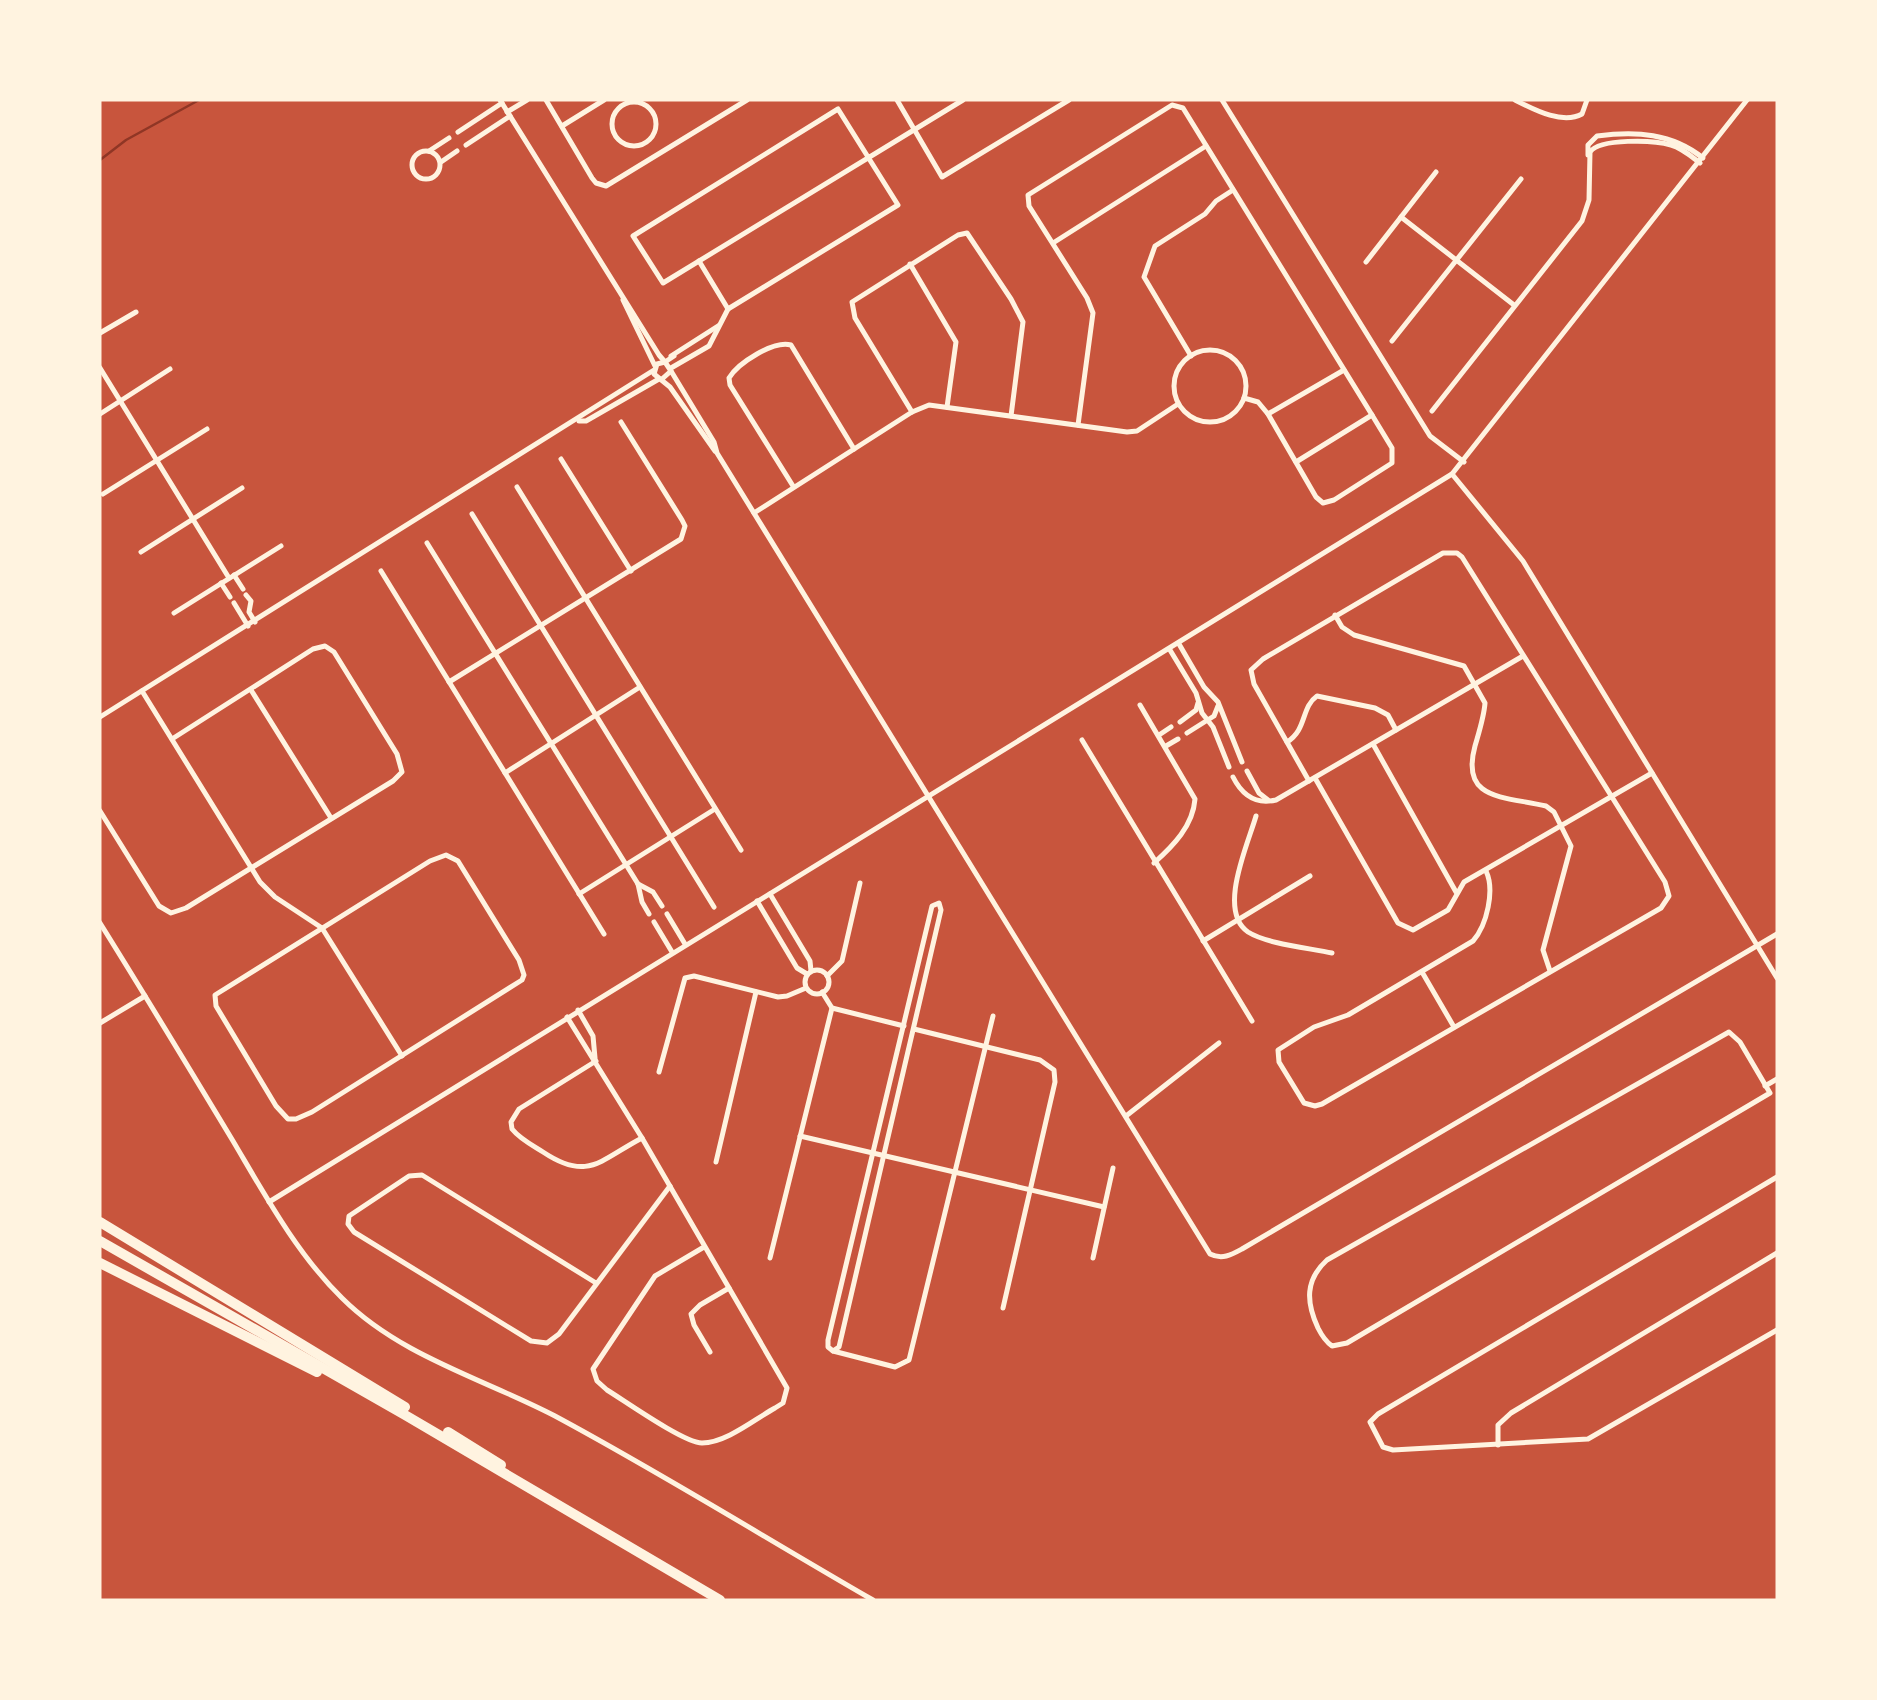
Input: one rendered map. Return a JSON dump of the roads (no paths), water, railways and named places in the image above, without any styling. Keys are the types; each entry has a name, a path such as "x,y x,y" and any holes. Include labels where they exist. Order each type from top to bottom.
{"highway":[{"path":"100,1222 489,1457 541,1496"},
{"path":"100,1241 405,1415 720,1600"},
{"path":"100,1263 405,1415"}],"street":[{"path":"466,145 527,100"},
{"path":"546,100 600,186 610,186 747,100"},
{"path":"562,126 604,100"},
{"path":"615,100 619,107"},
{"path":"897,100 942,177 1069,100"},
{"path":"576,420 586,421 668,377 671,370 709,346 728,309 898,205 869,158 838,109 633,236 663,283 869,158 914,130 964,100"},
{"path":"1222,100 1430,436 1464,462"},
{"path":"1515,100 1568,118 1582,114 1587,100"},
{"path":"269,1202 685,944 1170,650 1451,474 1464,462 1747,100"},
{"path":"458,132 501,101 620,294 660,379 717,453 1210,1254 1224,1258 1242,1249 1777,934"},
{"path":"638,102 651,109 656,123 652,137 646,143 625,145 614,136 611,122 619,107 638,102"},
{"path":"1078,425 1093,313 1029,206 1028,195 1031,190 1172,105 1183,108 1372,415 1392,448 1392,463 1334,500 1318,500 1268,414 1258,402 1244,398"},
{"path":"429,150 437,155 440,162 439,172 432,178 423,178 416,175 413,158 419,152 429,150 449,138"},
{"path":"646,143 654,158"},
{"path":"1432,411 1588,210 1590,152 1601,144 1674,145 1702,160"},
{"path":"1053,243 1206,146"},
{"path":"440,162 457,151"},
{"path":"1366,262 1436,172"},
{"path":"1392,341 1521,179"},
{"path":"1191,356 1144,277 1155,246 1205,214 1216,201 1233,190"},
{"path":"1401,217 1514,305"},
{"path":"912,412 851,307 854,299 958,235 967,233 1023,322 1011,416"},
{"path":"699,261 728,309"},
{"path":"910,264 956,342 947,407"},
{"path":"620,294 632,307 659,355 671,370 714,442 717,453"},
{"path":"100,333 136,312"},
{"path":"100,717 576,420 718,326"},
{"path":"793,486 730,385 732,373 759,355 777,345 791,345 853,449"},
{"path":"1212,350 1232,358 1244,377 1244,398 1231,415 1213,422 1193,418 1178,404 1174,391 1175,377 1181,365 1191,356 1212,350"},
{"path":"659,355 674,356"},
{"path":"100,368 192,519 251,601 249,612 255,622"},
{"path":"100,414 170,369"},
{"path":"1268,414 1344,370"},
{"path":"754,513 912,412 929,405 1127,432 1137,431 1178,404"},
{"path":"1296,462 1372,415"},
{"path":"449,682 676,545 681,539 685,526 621,422"},
{"path":"103,494 207,429"},
{"path":"561,458 631,571"},
{"path":"1451,474 1523,561 1777,978"},
{"path":"517,487 741,850"},
{"path":"141,552 242,488"},
{"path":"472,514 714,907"},
{"path":"427,543 638,884 642,902 649,914"},
{"path":"174,613 281,546"},
{"path":"1486,871 1491,891 1477,936 1348,1015 1314,1027 1278,1050 1279,1062 1304,1103 1315,1106 1666,903 1669,896 1665,882 1612,797 1522,656 1462,557 1457,554 1443,553 1335,615 1251,670 1254,684 1287,742 1403,928 1413,930 1440,915 1448,910 1464,882 1562,827 1612,797 1652,773"},
{"path":"381,571 604,934"},
{"path":"221,583 230,597"},
{"path":"234,603 248,626"},
{"path":"1335,615 1342,627 1354,635 1464,666 1485,703 1471,762 1474,782 1485,792 1550,808 1562,827 1571,846 1571,854 1543,950 1550,971"},
{"path":"1179,644 1205,687 1218,702 1242,762"},
{"path":"100,811 159,906 171,913 186,908 252,868 393,781 402,772 400,760 334,652 324,646 313,649 172,739"},
{"path":"1170,650 1196,693 1198,703 1229,767"},
{"path":"1233,777 1243,792 1254,799 1270,801 1312,780 1522,656"},
{"path":"505,773 640,687"},
{"path":"251,690 331,818"},
{"path":"142,691 252,868 275,897 322,928 402,1056"},
{"path":"1287,742 1301,730 1310,702 1317,696 1375,708 1388,715 1396,730"},
{"path":"1187,733 1218,710 1218,702"},
{"path":"1180,722 1196,710 1198,703"},
{"path":"1140,705 1194,795 1195,804 1178,841 1154,863"},
{"path":"1159,735 1171,727"},
{"path":"1166,746 1178,738"},
{"path":"1082,740 1252,1021"},
{"path":"1373,744 1456,892"},
{"path":"1247,771 1259,793 1270,801"},
{"path":"579,894 715,809"},
{"path":"1256,816 1236,885 1233,902 1237,920 1246,930 1259,937 1332,953"},
{"path":"452,856 465,872 519,960 524,975 509,990 303,1117 288,1119 276,1106 214,1000 223,989 322,928 439,857 452,856"},
{"path":"1203,941 1310,876"},
{"path":"827,976 842,961 860,883"},
{"path":"638,884 653,892 662,906"},
{"path":"770,894 810,961 806,988"},
{"path":"757,901 797,968 809,973 820,971 827,976 828,986 822,992 813,993 806,988"},
{"path":"833,1351 839,1347 914,1029 941,907 937,903 932,906 828,1343 833,1351 895,1367 907,1364 993,1016"},
{"path":"667,914 685,944"},
{"path":"654,922 672,952"},
{"path":"100,923 269,1202 324,1280 374,1327 411,1348 558,1418 873,1600"},
{"path":"927,930 936,931"},
{"path":"1422,972 1454,1027"},
{"path":"659,1072 685,978 694,976 756,992 788,996 806,988"},
{"path":"913,988 922,990"},
{"path":"716,1162 756,992"},
{"path":"822,992 832,1008 1040,1060 1054,1070 1055,1082 1003,1308"},
{"path":"100,1023 145,996"},
{"path":"770,1258 832,1008"},
{"path":"578,1010 593,1036 596,1061"},
{"path":"567,1017 596,1061 784,1380 787,1396 783,1403 720,1438 702,1443 686,1438 597,1381 593,1369 649,1284 661,1271 704,1247"},
{"path":"1723,1033 1733,1034 1765,1086 1770,1093 1347,1343 1332,1346 1323,1337 1310,1311 1308,1294 1314,1275 1327,1260 1693,1049 1723,1033"},
{"path":"1126,1116 1219,1043"},
{"path":"596,1061 519,1109 511,1122 512,1129 559,1163 576,1169 593,1165 642,1138"},
{"path":"896,1062 905,1064"},
{"path":"1765,1086 1777,1079"},
{"path":"881,1118 891,1121"},
{"path":"800,1136 1104,1207"},
{"path":"1093,1258 1113,1168"},
{"path":"596,1283 422,1175 409,1176 349,1216 348,1224 354,1233 536,1343 555,1339 670,1186"},
{"path":"1777,1177 1378,1414 1370,1422 1387,1449 1578,1441 1596,1436 1777,1329"},
{"path":"863,1195 873,1197"},
{"path":"1498,1445 1498,1425 1511,1413 1777,1253"},
{"path":"849,1254 860,1257"},
{"path":"710,1352 694,1325 691,1314 700,1305 729,1288"},
{"path":"835,1315 846,1317"}],"waterway":[{"path":"100,160 126,140 199,100"}]}
